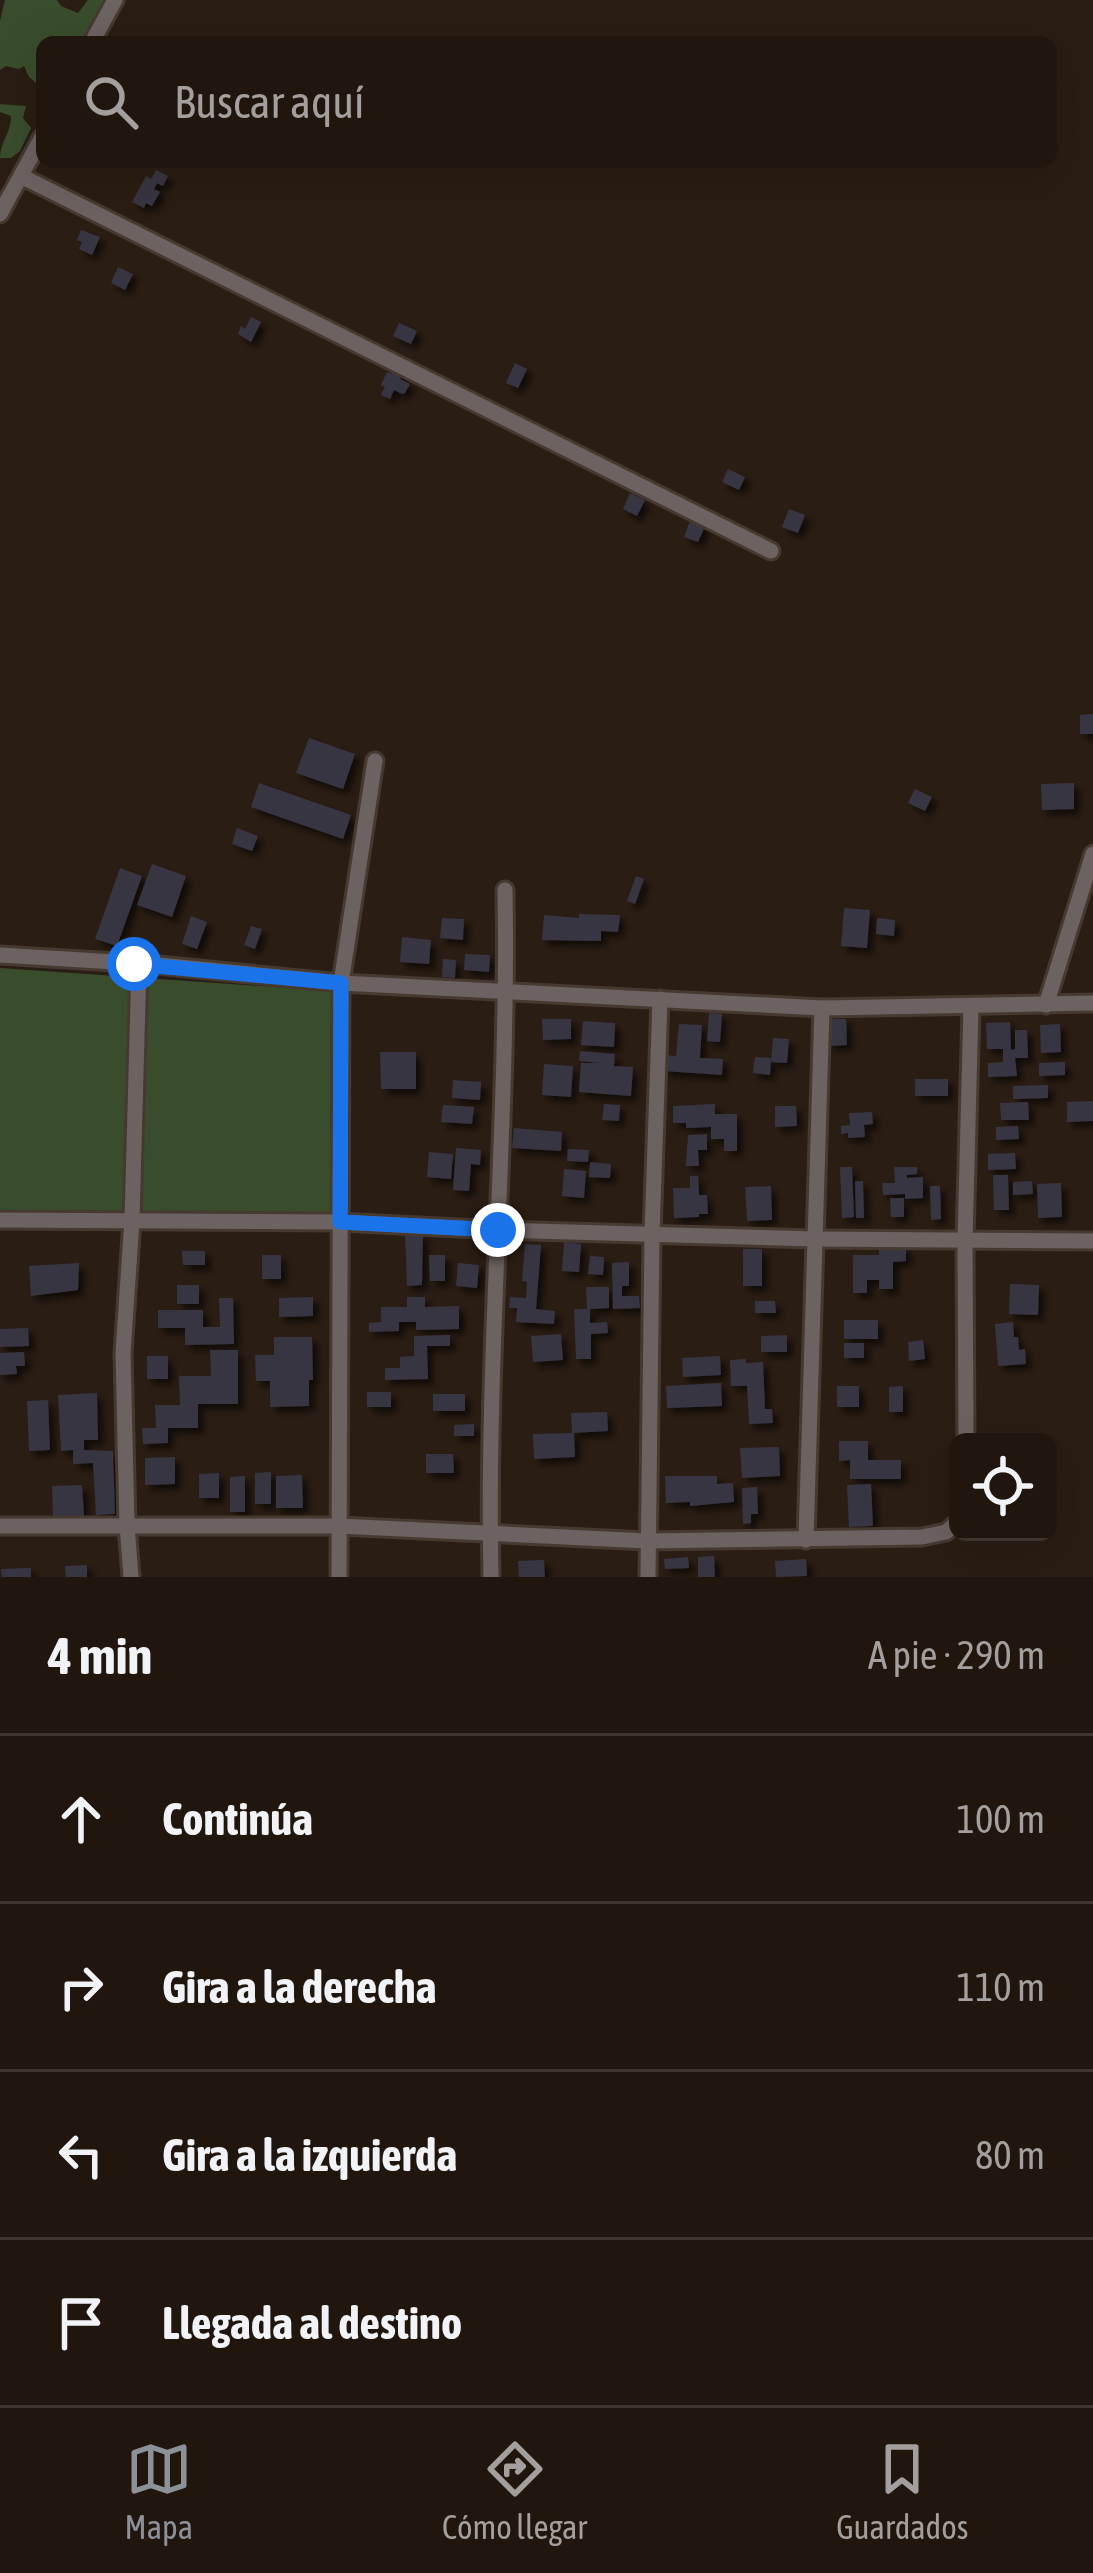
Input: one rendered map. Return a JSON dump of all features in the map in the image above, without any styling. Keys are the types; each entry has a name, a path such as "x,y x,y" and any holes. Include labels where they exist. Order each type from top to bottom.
{"street":[{"path":"95,36 115,0"},
{"path":"0,214 36,148"},
{"path":"21,176 771,551"},
{"path":"339,1577 341,983 375,761"},
{"path":"1046,1005 1093,854"},
{"path":"491,1577 506,890"},
{"path":"0,955 341,983 822,1008 1093,1003"},
{"path":"131,1577 123,1353 140,964"},
{"path":"648,1577 660,999"},
{"path":"966,1433 971,1006"},
{"path":"806,1540 822,1008"},
{"path":"0,1220 340,1222 815,1239 1093,1241"},
{"path":"0,1526 339,1526 647,1541 922,1537 949,1530"}],"green space":[{"path":"5,0 57,0 78,13 88,0 110,0 96,36 36,36 36,83 24,66 0,70"},
{"path":"0,104 26,106 23,118 31,128 20,151 11,158 0,158 11,116 0,112"},
{"path":"0,968 334,991 331,1215 0,1214"}],"building":[{"path":"156,170 168,176 163,186 157,183 154,189 160,192 152,206 132,202 146,176 151,179"},
{"path":"81,230 100,237 92,255 79,249"},
{"path":"118,267 133,274 125,290 111,283"},
{"path":"251,317 261,322 251,342 238,334"},
{"path":"399,323 417,331 411,344 393,336"},
{"path":"515,363 527,369 518,388 506,383"},
{"path":"394,369 410,384 405,393 394,390 390,399 381,395 385,387 381,385"},
{"path":"728,469 745,477 739,490 722,482"},
{"path":"630,493 645,500 637,516 623,509"},
{"path":"789,509 805,515 798,533 782,527"},
{"path":"691,518 706,524 698,542 684,537"},
{"path":"1093,714 1093,734 1080,734 1080,715"},
{"path":"309,738 355,754 343,789 296,773"},
{"path":"259,783 351,815 343,839 251,807"},
{"path":"1074,783 1074,809 1042,810 1041,784"},
{"path":"915,789 932,797 925,811 908,803"},
{"path":"237,828 258,836 252,851 232,844"},
{"path":"152,864 186,876 172,917 137,905"},
{"path":"120,868 142,876 117,946 95,939"},
{"path":"636,876 644,879 635,904 627,901"},
{"path":"844,908 870,910 867,948 841,946"},
{"path":"579,914 620,915 618,932 601,931 601,941 542,940 544,915 579,918"},
{"path":"191,916 207,922 197,949 182,944"},
{"path":"442,918 464,919 463,940 440,938"},
{"path":"877,918 895,920 894,936 876,934"},
{"path":"251,926 262,929 255,949 244,945"},
{"path":"402,937 431,940 429,964 400,962"},
{"path":"465,954 490,955 489,972 464,970"},
{"path":"443,959 456,960 455,978 442,977"},
{"path":"709,1013 722,1014 720,1042 707,1041"},
{"path":"542,1019 571,1019 571,1039 543,1040"},
{"path":"827,1019 846,1019 847,1045 828,1046"},
{"path":"583,1021 615,1023 614,1047 581,1045"},
{"path":"1010,1022 1011,1050 1015,1049 1015,1030 1027,1030 1028,1058 1015,1058 1017,1076 988,1077 988,1063 1003,1062 1003,1049 987,1049 986,1023"},
{"path":"679,1024 702,1025 700,1058 723,1059 722,1075 663,1071 664,1055 676,1056"},
{"path":"1060,1024 1061,1052 1041,1053 1040,1025"},
{"path":"773,1038 789,1039 787,1063 771,1062"},
{"path":"580,1051 615,1054 614,1066 633,1067 631,1096 579,1092 581,1063 600,1063 579,1061"},
{"path":"380,1052 416,1052 416,1089 381,1089"},
{"path":"755,1057 771,1058 770,1075 753,1073"},
{"path":"1065,1062 1065,1075 1039,1076 1039,1063"},
{"path":"544,1064 573,1066 571,1097 542,1095"},
{"path":"915,1079 948,1079 948,1096 915,1096"},
{"path":"453,1080 481,1082 480,1100 452,1098"},
{"path":"1048,1085 1048,1098 1013,1099 1013,1086"},
{"path":"1093,1101 1093,1121 1067,1122 1067,1102"},
{"path":"1028,1102 1029,1120 1001,1120 1000,1103"},
{"path":"604,1104 620,1105 619,1121 602,1120"},
{"path":"715,1104 715,1114 737,1114 737,1151 724,1151 724,1139 711,1139 711,1127 686,1128 686,1123 673,1123 673,1106"},
{"path":"443,1105 474,1107 472,1124 441,1122"},
{"path":"775,1106 796,1106 797,1126 775,1127"},
{"path":"872,1112 873,1124 864,1125 865,1137 841,1134 841,1126 850,1125 849,1113"},
{"path":"1018,1126 1019,1139 996,1140 996,1127"},
{"path":"514,1128 562,1132 561,1151 512,1148"},
{"path":"707,1134 707,1150 698,1150 699,1166 686,1166 688,1135"},
{"path":"456,1148 481,1150 480,1165 471,1164 469,1191 453,1190"},
{"path":"568,1149 589,1150 588,1162 567,1161"},
{"path":"429,1152 453,1154 451,1179 427,1177"},
{"path":"1015,1153 1016,1169 988,1170 988,1154"},
{"path":"590,1162 611,1164 610,1178 589,1177"},
{"path":"840,1167 852,1167 854,1217 842,1218"},
{"path":"894,1167 917,1167 917,1174 907,1178 923,1177 923,1198 883,1195 882,1183 895,1183"},
{"path":"564,1169 586,1171 584,1198 562,1196"},
{"path":"993,1175 1008,1175 1009,1210 994,1210"},
{"path":"690,1176 698,1176 699,1195 707,1195 708,1214 674,1218 673,1188 690,1188"},
{"path":"855,1181 863,1181 864,1218 856,1218"},
{"path":"1032,1181 1033,1194 1013,1195 1013,1182"},
{"path":"1061,1183 1062,1217 1038,1218 1037,1184"},
{"path":"771,1186 772,1220 747,1221 745,1187"},
{"path":"930,1186 940,1186 941,1219 931,1220"},
{"path":"890,1198 904,1198 904,1217 891,1217"},
{"path":"423,1234 422,1285 407,1286 405,1235"},
{"path":"564,1242 581,1244 579,1272 562,1271"},
{"path":"879,1243 906,1247 906,1261 893,1262 893,1289 879,1289 879,1280 867,1280 867,1293 853,1293 853,1255 879,1255"},
{"path":"525,1244 541,1245 536,1309 555,1311 554,1324 516,1322 517,1308 509,1308 510,1297 526,1298 527,1282 522,1281"},
{"path":"743,1249 762,1249 762,1286 743,1286"},
{"path":"182,1251 205,1251 205,1265 183,1265"},
{"path":"262,1255 281,1255 281,1279 262,1279"},
{"path":"429,1255 445,1255 445,1281 430,1281"},
{"path":"590,1256 604,1257 603,1275 588,1274"},
{"path":"629,1262 629,1286 622,1286 622,1296 639,1296 640,1308 613,1309 612,1263"},
{"path":"79,1263 78,1290 31,1296 29,1266"},
{"path":"458,1263 479,1265 477,1288 456,1286"},
{"path":"1010,1284 1039,1285 1038,1315 1009,1314"},
{"path":"177,1285 199,1285 199,1304 177,1304"},
{"path":"586,1287 609,1287 609,1308 590,1309 590,1323 607,1322 608,1333 591,1334 591,1359 576,1359 574,1309 587,1309"},
{"path":"313,1297 313,1316 279,1317 279,1298"},
{"path":"407,1297 425,1297 425,1307 459,1306 459,1329 416,1330 416,1322 399,1322 399,1331 369,1332 369,1323 381,1322 381,1307 407,1307"},
{"path":"219,1298 233,1298 234,1344 185,1345 185,1328 158,1328 158,1310 203,1310 203,1327 220,1327"},
{"path":"755,1301 775,1301 776,1313 755,1313"},
{"path":"844,1320 878,1320 878,1339 844,1339"},
{"path":"1013,1322 1026,1364 998,1366 995,1324"},
{"path":"28,1328 29,1346 0,1347 0,1329"},
{"path":"561,1334 563,1360 533,1362 531,1336"},
{"path":"450,1335 450,1346 427,1346 428,1379 385,1380 385,1368 400,1368 400,1357 414,1356 414,1336"},
{"path":"787,1335 787,1352 761,1352 761,1336"},
{"path":"274,1337 312,1337 309,1406 270,1407 270,1381 256,1381 255,1355 274,1355"},
{"path":"923,1340 925,1359 909,1361 908,1342"},
{"path":"844,1343 864,1343 864,1358 844,1358"},
{"path":"210,1350 238,1350 238,1404 198,1404 198,1428 168,1428 168,1443 143,1444 142,1428 156,1428 155,1405 180,1405 179,1376 211,1376"},
{"path":"24,1352 25,1366 16,1366 17,1374 0,1375 0,1353"},
{"path":"147,1356 168,1356 168,1379 147,1379"},
{"path":"720,1356 721,1375 683,1377 682,1358"},
{"path":"746,1359 746,1363 763,1362 765,1409 772,1409 773,1423 749,1424 747,1386 731,1386 730,1360"},
{"path":"721,1383 722,1406 667,1408 666,1386"},
{"path":"837,1386 859,1386 859,1407 837,1407"},
{"path":"903,1386 903,1412 889,1412 889,1387"},
{"path":"367,1392 391,1392 391,1407 367,1407"},
{"path":"97,1393 98,1440 84,1440 84,1450 113,1451 115,1514 96,1515 93,1463 73,1464 73,1450 61,1451 58,1395"},
{"path":"433,1394 465,1394 465,1411 433,1411"},
{"path":"48,1400 50,1450 29,1451 27,1401"},
{"path":"607,1412 608,1431 572,1433 571,1413"},
{"path":"474,1424 474,1436 454,1436 454,1425"},
{"path":"574,1433 575,1457 534,1459 533,1434"},
{"path":"839,1441 868,1441 868,1460 901,1460 901,1479 850,1479 850,1460 839,1461"},
{"path":"779,1447 780,1476 742,1478 740,1448"},
{"path":"426,1454 453,1454 454,1473 426,1473"},
{"path":"175,1457 175,1484 145,1485 145,1458"},
{"path":"271,1472 271,1504 255,1504 255,1473"},
{"path":"219,1473 219,1498 199,1498 199,1474"},
{"path":"302,1475 303,1508 276,1508 276,1476"},
{"path":"245,1476 245,1512 230,1512 230,1477"},
{"path":"665,1476 717,1476 717,1484 733,1483 734,1502 666,1503"},
{"path":"871,1484 873,1526 849,1527 847,1485"},
{"path":"82,1485 84,1516 53,1517 52,1486"},
{"path":"757,1487 758,1514 751,1514 751,1523 743,1524 742,1488"},
{"path":"714,1556 715,1577 698,1577 698,1557"},
{"path":"688,1557 689,1568 665,1569 664,1559"},
{"path":"806,1559 807,1576 776,1577 775,1561"},
{"path":"544,1560 545,1577 519,1577 518,1561"},
{"path":"87,1565 87,1577 66,1577 65,1566"},
{"path":"31,1568 31,1577 2,1577 1,1569"}],"route":[{"path":"134,964 341,983 340,1222 498,1230"}]}
